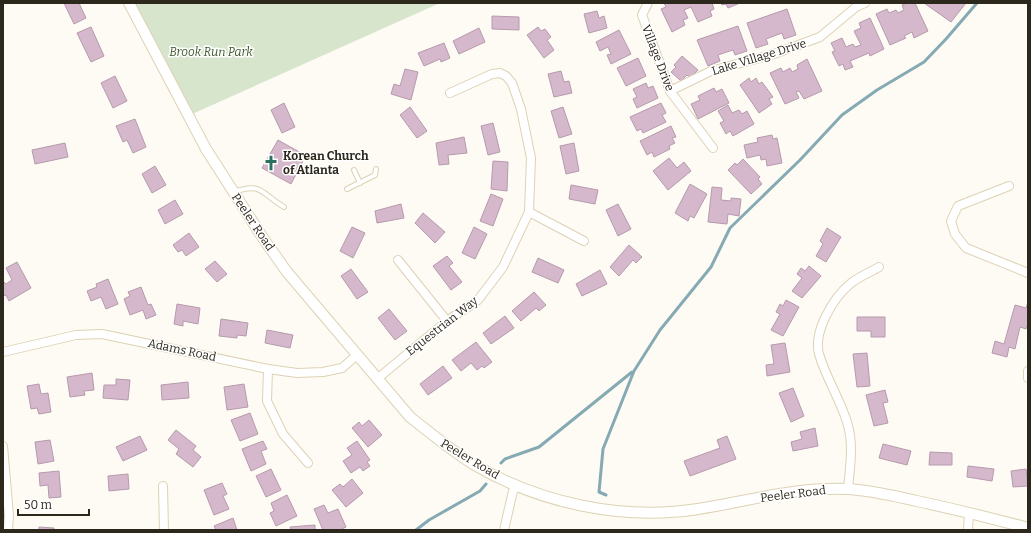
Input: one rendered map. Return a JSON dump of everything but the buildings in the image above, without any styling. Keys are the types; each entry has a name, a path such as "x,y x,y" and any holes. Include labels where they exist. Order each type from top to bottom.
{"street":[{"name":"Peeler Road","path":"129,3 206,150 287,272 410,417 432,435 473,464 518,486 558,500 593,507 653,514 699,509 790,492 848,489 890,495 969,512 1028,528"},
{"name":"Village Drive","path":"648,3 642,15 670,91 713,148"},
{"name":"Lake Village Drive","path":"670,91 711,71 774,54 820,37 856,7 865,3"},
{"name":"Equestrian Way","path":"377,379 446,321 478,300 503,268 529,212 531,158 521,110 512,83 506,76 492,74 450,93"},
{"path":"1009,186 958,206 951,221 955,234 966,248 1028,273"},
{"path":"529,212 584,241"},
{"path":"398,260 446,321"},
{"path":"848,489 851,458 847,422 818,352 819,334 827,313 840,293 851,284 879,267"},
{"name":"Adams Road","path":"3,352 76,335 102,334 268,369 297,373 323,372 342,368 357,355"},
{"path":"268,369 267,401 283,434 308,464"},
{"path":"1028,371 1028,378"},
{"path":"3,446 9,515 8,530"},
{"path":"163,486 164,530"},
{"path":"504,530 513,491 518,486"},
{"path":"968,530 969,512"}],"lane":[{"path":"347,189 375,175 376,169"},
{"path":"354,170 360,183"},
{"path":"233,192 248,187 259,188 284,207"}],"green space":[{"name":"Brook Run Park","path":"131,3 440,3 190,115"}],"waterway":[{"path":"606,495 599,492 603,449 634,371 660,330 711,267 730,228 800,160 842,115 877,90 924,62 977,3"},
{"path":"501,463 505,459 539,447 632,372"},
{"path":"416,530 429,520 480,491 486,484"}],"place":[{"name":"Korean Church of Atlanta","path":"271,163"}]}
